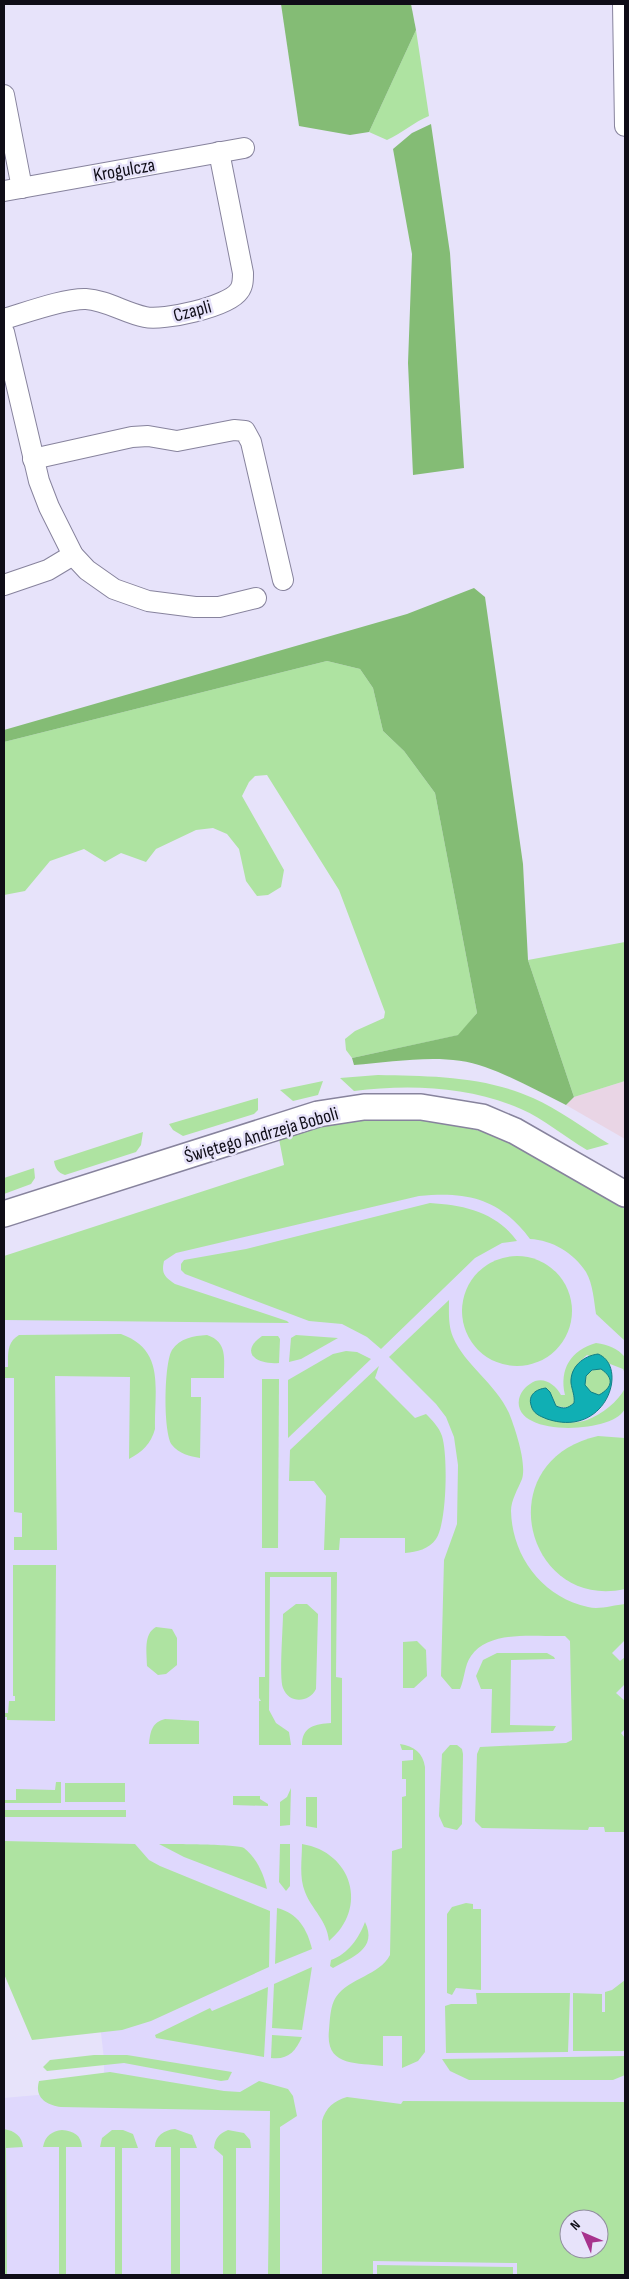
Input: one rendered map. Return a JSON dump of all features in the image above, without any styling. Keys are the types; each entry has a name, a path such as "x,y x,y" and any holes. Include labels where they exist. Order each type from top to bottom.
{"street":[{"path":"624,9 625,126"},
{"path":"4,94 13,190"},
{"name":"Krogulcza","path":"13,190 244,148"},
{"name":"Czapli","path":"4,319 86,299 145,317 159,318 171,317 228,300 238,292 243,283 243,273 219,152"},
{"path":"4,332 33,459 49,507 73,555 87,570 114,589 148,601 195,607 219,607 256,598"},
{"path":"33,459 132,437 148,436 178,440 234,430 245,431 251,442 283,580"},
{"path":"4,585 48,570 73,555"},
{"name":"Świętego Andrzeja Boboli","path":"4,1214 309,1117 364,1107 421,1107 482,1117 515,1131 625,1194"}],"shaded area":[{"path":"281,4 411,4 416,30 369,132 350,135 299,126"},
{"path":"416,30 429,116 387,140 369,132"},
{"path":"431,124 450,253 464,468 413,475 408,363 412,254 393,149 412,133"},
{"path":"474,588 485,597 523,864 528,960 574,1097 566,1105 506,1075 470,1062 420,1059 354,1065 352,1058 458,1035 477,1013 435,793 404,751 383,731 373,688 360,669 327,661 4,742 4,730 407,614"},
{"path":"327,661 360,669 373,688 383,731 404,751 435,793 477,1013 459,1035 352,1058 346,1050 345,1039 355,1031 384,1018 385,1012 339,890 267,775 255,776 249,782 242,796 284,870 281,887 268,895 257,896 246,881 239,849 227,834 213,828 196,830 156,849 146,862 121,853 105,862 84,849 50,861 25,891 4,895 4,742"},
{"path":"625,942 625,1081 574,1097 528,960"},
{"path":"378,1075 457,1079 495,1085 533,1098 609,1144 587,1150 530,1113 501,1101 481,1096 460,1091 417,1088 354,1091 340,1078"},
{"path":"323,1081 318,1095 293,1101 280,1090"},
{"path":"625,1081 625,1139 566,1105 574,1097"},
{"path":"258,1098 258,1110 254,1114 183,1136 173,1130 169,1124"},
{"path":"413,1119 443,1122 489,1133 518,1146 625,1209 625,1341 596,1314 593,1293 586,1272 569,1253 546,1242 530,1239 519,1225 495,1206 468,1197 453,1195 419,1196 176,1253 164,1261 163,1269 165,1275 175,1284 289,1323 4,1320 4,1256 284,1165 279,1139 313,1129 345,1123"},
{"path":"143,1132 141,1145 136,1152 65,1175 59,1172 55,1166 54,1161"},
{"path":"34,1168 35,1178 31,1184 4,1194 4,1178"},
{"path":"437,1168 625,1255 625,2275 4,2275 4,2098 104,2089 104,2059 79,1844 4,1841 4,1279"},
{"path":"430,1203 467,1208 478,1212 499,1223 517,1241 502,1243 475,1258 381,1349 367,1337 342,1324 309,1321 185,1274 181,1270 181,1264 184,1260 246,1249"},
{"path":"517,1256 538,1260 556,1272 568,1290 572,1311 568,1332 556,1350 538,1362 517,1366 496,1362 478,1350 466,1332 462,1311 466,1290 478,1272 496,1260"},
{"path":"449,1300 451,1332 458,1347 503,1403 509,1413 517,1436 522,1455 523,1472 513,1499 511,1511 517,1544 524,1559 544,1584 572,1602 592,1608 625,1604 625,1640 612,1653 620,1661 625,1657 625,1684 616,1693 625,1701 625,1729 621,1733 625,1738 625,1832 605,1832 604,1827 589,1827 588,1830 482,1828 475,1821 477,1754 480,1747 566,1743 572,1740 570,1641 565,1636 514,1636 501,1638 479,1647 471,1656 460,1689 452,1689 441,1676 444,1560 457,1524 458,1465 454,1437 446,1417 436,1404 389,1357"},
{"path":"121,1334 135,1341 145,1350 151,1361 156,1386 155,1429 151,1439 142,1450 129,1459 130,1377 55,1376 57,1550 14,1550 14,1537 22,1537 22,1513 14,1512 14,1378 4,1378 4,1367 8,1367 10,1345 19,1335"},
{"path":"207,1335 219,1342 222,1347 224,1378 191,1378 191,1397 201,1397 200,1458 181,1453 172,1445 167,1426 166,1382 169,1357 175,1346 187,1338"},
{"path":"296,1335 338,1338 301,1359 289,1362 291,1338"},
{"path":"262,1336 278,1336 280,1339 279,1363 258,1360 251,1353 255,1342"},
{"path":"596,1343 612,1347 625,1357 625,1373 623,1369 587,1355 575,1367 573,1372 574,1403 568,1408 556,1406 550,1392 532,1409 550,1419 581,1422 604,1411 618,1398 625,1388 626,1406 618,1416 604,1423 587,1427 567,1428 548,1426 532,1421 521,1412 519,1399 521,1394 526,1387 535,1381 548,1382 561,1395 565,1395 564,1377 569,1362 580,1350"},
{"path":"346,1351 357,1352 371,1359 288,1438 288,1380 333,1354"},
{"path":"598,1354 607,1361 612,1372 607,1398 598,1410 585,1419 568,1422 547,1419 535,1413 530,1401 536,1391 542,1389 546,1388 550,1392 556,1406 565,1408 574,1403 571,1377 578,1363 592,1355","holes":["601,1369 610,1379 607,1389 599,1395 591,1392 585,1385 586,1376 592,1370"]},
{"path":"379,1366 375,1378 415,1418 426,1414 433,1421 442,1436 446,1473 440,1531 430,1545 414,1552 405,1553 405,1538 340,1538 339,1550 324,1550 326,1496 314,1481 289,1481 290,1450"},
{"path":"598,1369 607,1373 611,1382 607,1391 598,1395 589,1391 585,1382 589,1373"},
{"path":"262,1379 279,1379 278,1548 262,1548"},
{"path":"598,1436 625,1438 625,1589 591,1590 563,1578 544,1557 533,1530 532,1501 541,1474 563,1451"},
{"path":"13,1565 56,1565 55,1721 7,1720 7,1717 4,1717 4,1713 8,1713 9,1701 15,1701 15,1696 13,1696"},
{"path":"265,1572 337,1572 336,1677 342,1678 342,1745 302,1745 304,1734 307,1730 315,1725 331,1723 331,1577 270,1577 269,1710 276,1723 289,1732 291,1745 259,1745 259,1701 261,1701 259,1698 259,1677 265,1677"},
{"path":"296,1604 307,1604 318,1614 316,1689 309,1697 299,1700 290,1697 286,1693 283,1688 281,1674 283,1614"},
{"path":"156,1627 172,1629 177,1638 177,1665 166,1674 158,1675 147,1666 147,1639"},
{"path":"417,1641 426,1650 427,1676 414,1688 403,1688 403,1642"},
{"path":"497,1653 547,1653 554,1657 555,1659 511,1660 510,1725 556,1726 553,1731 491,1733 492,1689 481,1689 476,1676 483,1660"},
{"path":"165,1719 199,1721 199,1744 149,1744 152,1728 157,1722"},
{"path":"400,1744 410,1746 417,1751 425,1767 425,2052 418,2061 402,2068 402,2036 383,2036 383,2066 353,2063 337,2057 332,2051 329,2042 331,2013 336,1997 349,1985 379,1968 390,1955 392,1851 402,1848 402,1797 406,1796 406,1779 402,1779 402,1761 413,1760 413,1750 402,1750"},
{"path":"450,1745 457,1745 462,1749 463,1754 462,1824 457,1830 444,1827 439,1816 442,1754"},
{"path":"56,1782 61,1782 61,1803 4,1803 4,1800 16,1800 16,1789 55,1790"},
{"path":"65,1783 125,1783 125,1802 65,1802"},
{"path":"291,1788 290,1825 280,1826 280,1802 287,1797"},
{"path":"233,1796 260,1796 260,1799 268,1804 268,1806 233,1805"},
{"path":"306,1797 317,1797 317,1828 306,1826"},
{"path":"4,1810 126,1810 126,1817 4,1817"},
{"path":"4,1841 135,1844 149,1860 160,1866 270,1911 269,1967 151,2021 122,2030 32,2040 4,1974"},
{"path":"159,1844 218,1845 244,1848 259,1867 267,1889 184,1857"},
{"path":"280,1844 290,1844 290,1886 286,1891 279,1882"},
{"path":"302,1844 319,1849 333,1858 343,1870 349,1883 351,1898 349,1913 341,1928 329,1941 325,1927 303,1886 301,1874"},
{"path":"466,1903 473,1904 473,1909 481,1909 481,1990 456,1988 452,1995 447,1993 447,1914 452,1907"},
{"path":"277,1908 296,1918 304,1929 312,1949 275,1964"},
{"path":"365,1922 368,1931 366,1946 348,1960 333,1968 330,1966 331,1960 343,1954 352,1945 360,1934"},
{"path":"312,1967 302,2030 272,2028 274,1984"},
{"path":"625,1980 625,2051 573,2051 573,1993 602,1994 602,2012 605,2012 605,1992 612,1990"},
{"path":"268,1987 264,2057 156,2038 155,2035 210,2008 212,2011"},
{"path":"476,1993 570,1993 568,2052 446,2053 445,2006 451,2004 477,2004"},
{"path":"272,2035 302,2037 297,2047 290,2054 282,2058 271,2058"},
{"path":"94,2055 127,2055 232,2072 228,2080 221,2081 124,2063 47,2071 43,2067 50,2060"},
{"path":"625,2056 625,2075 613,2080 469,2080 450,2071 442,2059"},
{"path":"110,2072 224,2091 240,2092 259,2081 288,2089 293,2096 297,2116 280,2127 280,2275 268,2275 270,2111 61,2107 43,2100 38,2092 39,2081"},
{"path":"347,2097 401,2104 403,2101 625,2102 625,2275 517,2275 517,2263 373,2261 373,2275 322,2275 322,2121 328,2108"},
{"path":"4,2129 17,2135 23,2147 6,2148 7,2275 4,2275"},
{"path":"175,2129 192,2135 197,2148 180,2148 180,2275 171,2275 171,2147 155,2147 155,2143 161,2134"},
{"path":"62,2130 76,2134 80,2139 82,2147 66,2147 66,2275 59,2275 59,2147 43,2147 45,2140 50,2135"},
{"path":"112,2130 123,2130 133,2134 138,2148 122,2148 122,2275 115,2275 115,2147 100,2147 102,2138"},
{"path":"228,2130 244,2133 250,2140 251,2148 236,2148 236,2275 223,2275 223,2156 214,2148 218,2137"},
{"path":"377,2265 513,2267 513,2275 377,2275"}]}
